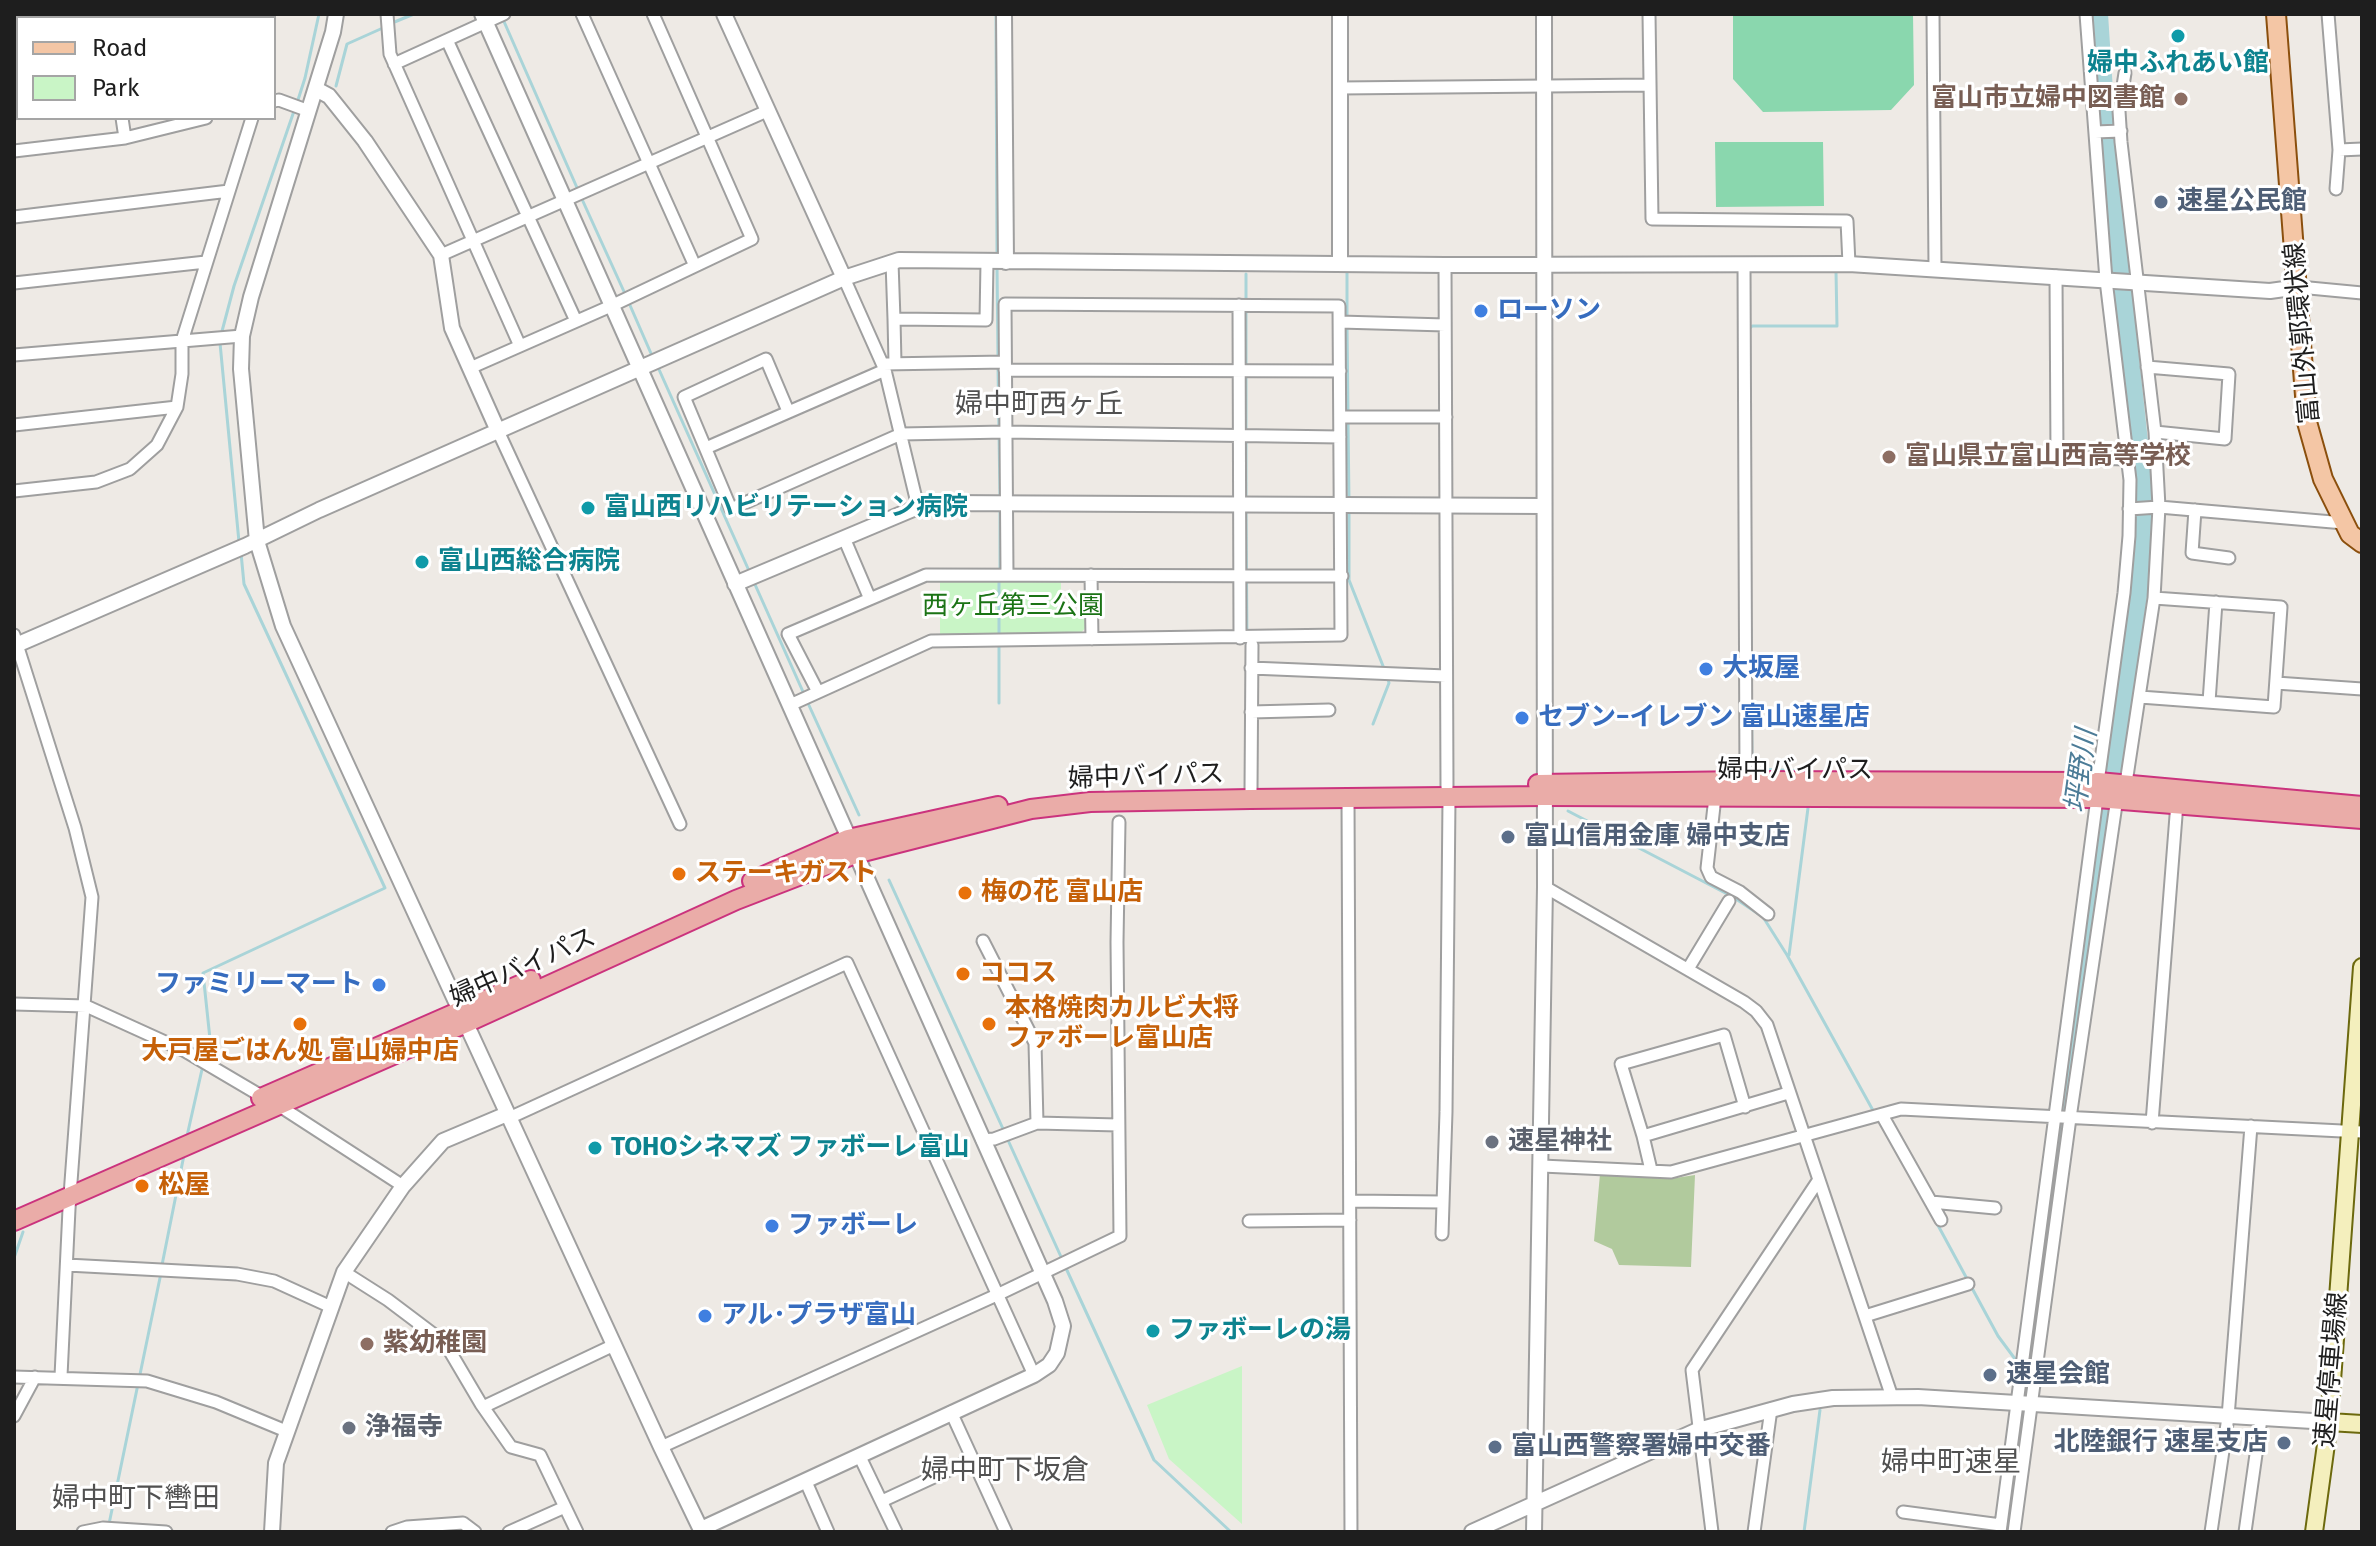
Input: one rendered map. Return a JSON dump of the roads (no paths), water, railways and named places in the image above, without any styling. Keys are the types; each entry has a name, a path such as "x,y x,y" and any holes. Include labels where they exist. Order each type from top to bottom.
{"highway":[{"name":"婦中バイパス","path":"852,846 1031,809 1090,802 1348,798 1746,781 2122,791 2362,806"},
{"name":"婦中バイパス","path":"14,1221 70,1190 852,846 998,806 1062,795 1251,790 1448,793"},
{"name":"婦中バイパス","path":"1544,790 1715,797 2097,790"},
{"name":"婦中バイパス","path":"2122,791 2177,803 2362,819"},
{"name":"婦中バイパス","path":"14,1208 70,1190"}],"main road":[{"name":"富山外郭環状線","path":"2276,14 2307,422 2323,479 2350,534 2362,543"},
{"name":"速星停車場線","path":"2314,1532 2329,1422 2356,1131 2362,967"},
{"path":"2329,1422 2362,1424"}],"street":[{"path":"336,14 242,336 241,369 257,541 283,626 702,1531 1034,1375 1049,1365 1057,1353 1063,1326 1042,1272 484,18"},
{"path":"387,14 390,54 394,64 520,346"},
{"path":"394,64 447,40 484,18 504,14"},
{"path":"582,14 695,266"},
{"path":"470,368 752,239 653,14"},
{"path":"724,14 887,366 918,507"},
{"path":"1004,14 1006,262"},
{"path":"1340,14 1340,263"},
{"path":"1534,1532 1545,887 1544,14"},
{"path":"1649,14 1652,219 1847,221 1849,264"},
{"path":"1933,14 1935,268"},
{"path":"2014,1532 2054,1117 2124,593 2129,509 2129,459 2106,280 2086,14"},
{"path":"2328,14 2339,150 2336,189"},
{"path":"447,40 576,321"},
{"path":"1903,1512 2000,1528 2024,1405 2122,791 2140,697 2154,598 2159,507 2155,432 2119,111 2125,73"},
{"path":"1340,88 1650,85"},
{"path":"316,89 329,96 365,141 441,255 452,328 680,824"},
{"path":"276,101 309,111"},
{"path":"441,255 767,111"},
{"path":"122,120 125,138"},
{"path":"14,151 125,138 198,120"},
{"path":"14,491 96,482 130,469 157,445 177,407 182,374 182,341 251,120"},
{"path":"2095,132 2121,131"},
{"path":"2339,150 2362,149"},
{"path":"14,217 229,191"},
{"path":"61,1376 70,1190 92,897 75,828 15,642 257,541 319,510 844,278 899,260 1445,265 1849,264 2270,291 2299,287 2362,293"},
{"path":"14,283 206,262"},
{"path":"887,366 894,319 892,262"},
{"path":"894,319 986,320 987,262"},
{"path":"1442,1234 1448,793 1445,265"},
{"path":"1744,265 1746,781"},
{"path":"2056,276 2057,458"},
{"path":"790,705 931,641 1341,635 1339,306 1005,304 1007,574"},
{"path":"1239,305 1240,638"},
{"path":"1340,322 1445,325"},
{"path":"14,355 242,336"},
{"path":"788,411 766,359 684,397 731,509 901,434 1005,432 1340,437"},
{"path":"706,448 887,366 1340,371"},
{"path":"2147,367 2229,374 2225,439 2155,432"},
{"path":"14,425 177,407"},
{"path":"1341,417 1446,417"},
{"path":"2031,457 2129,459"},
{"path":"735,584 918,507 1006,502 1544,506"},
{"path":"2129,509 2159,507 2344,523"},
{"path":"2195,510 2192,553 2229,558"},
{"path":"844,538 870,599"},
{"path":"818,692 788,634 926,575 1342,576"},
{"path":"1091,575 1092,639"},
{"path":"2140,697 2274,707 2281,607 2154,598"},
{"path":"2209,702 2216,602"},
{"path":"1251,790 1252,645"},
{"path":"1251,668 1446,676"},
{"path":"2276,683 2362,689"},
{"path":"1251,712 1329,710"},
{"path":"1715,797 1707,868 1711,877 1740,892 1768,914"},
{"path":"1348,798 1351,1532"},
{"path":"2152,1123 2177,803"},
{"path":"661,1447 1120,1236 1119,822"},
{"path":"1545,887 1756,1011 1767,1025 1892,1397"},
{"path":"1688,969 1729,901"},
{"path":"983,941 1035,1043 1037,1123"},
{"path":"272,1532 276,1463 344,1272 403,1186 443,1141 508,1116 847,963 1034,1375"},
{"path":"14,1004 86,1006 185,1051 403,1186"},
{"path":"1651,1170 1621,1064 1724,1035 1745,1107"},
{"path":"1643,1136 1788,1093"},
{"path":"1542,1166 1671,1172 1901,1109 2356,1131"},
{"path":"1882,1115 1941,1220"},
{"path":"982,1140 994,1139 1037,1123 1118,1125"},
{"path":"2211,1532 2228,1417 2251,1126"},
{"path":"1712,1532 1692,1370 1818,1181"},
{"path":"1351,1201 1442,1202"},
{"path":"1931,1202 1995,1208"},
{"path":"1249,1221 1350,1220"},
{"path":"67,1265 237,1274 274,1281 331,1307"},
{"path":"344,1272 445,1343 511,1447 540,1455 577,1532"},
{"path":"1865,1316 1968,1284"},
{"path":"483,1407 614,1345"},
{"path":"14,1377 61,1376 147,1381 216,1402 286,1431"},
{"path":"14,1416 35,1377"},
{"path":"1472,1532 1634,1456 1698,1430 1771,1409 1833,1398 1892,1397 2329,1422"},
{"path":"1754,1532 1771,1409"},
{"path":"951,1412 1006,1532"},
{"path":"2245,1532 2261,1419"},
{"path":"859,1455 896,1532"},
{"path":"882,1501 973,1459"},
{"path":"806,1482 828,1532"},
{"path":"509,1532 565,1507"},
{"path":"392,1532 407,1527 463,1523 475,1532"},
{"path":"83,1532 103,1528 166,1532"}],"waterway":[{"path":"297,103 319,14"},
{"path":"392,23 414,14"},
{"path":"996,14 997,254"},
{"name":"坪野川","path":"2008,1532 2139,581 2142,538 2142,480 2106,138 2098,14"},
{"path":"502,17 578,190"},
{"path":"336,86 347,44 385,27"},
{"path":"221,335 234,286 294,111"},
{"path":"581,197 626,296"},
{"path":"997,266 998,358"},
{"path":"1347,270 1347,318"},
{"path":"1749,329 1752,326 1837,326 1836,271"},
{"path":"1246,274 1246,302"},
{"path":"629,303 653,358"},
{"path":"1246,310 1246,366"},
{"path":"1347,326 1348,414"},
{"path":"220,343 239,542"},
{"path":"657,365 750,573"},
{"path":"998,366 1000,498"},
{"path":"1246,374 1246,430"},
{"path":"1348,422 1349,502"},
{"path":"1246,438 1246,498"},
{"path":"1000,510 1000,570"},
{"path":"1246,510 1247,646"},
{"path":"1349,510 1349,580 1385,671"},
{"path":"205,1058 210,1039 203,973 385,888 244,584 241,553"},
{"path":"999,578 999,703"},
{"path":"753,580 804,694"},
{"path":"1751,628 1752,769 1811,771"},
{"path":"1373,724 1388,679"},
{"path":"807,701 859,815"},
{"path":"1789,955 1808,808"},
{"path":"1568,811 1733,897 1763,917 1875,1114"},
{"path":"889,880 1004,1131"},
{"path":"187,1136 203,1065"},
{"path":"1007,1138 1062,1259"},
{"path":"162,1265 184,1155"},
{"path":"1934,1218 1998,1336 2018,1363"},
{"path":"14,1258 23,1232"},
{"path":"1065,1266 1154,1460 1231,1532"},
{"path":"109,1524 161,1273"},
{"path":"1804,1532 1820,1410"}],"place":[{"name":"婦中ふれあい館","path":"2178,36"},
{"name":"富山市立婦中図書館","path":"2181,99"},
{"name":"速星公民館","path":"2161,202"},
{"name":"ローソン","path":"1481,311"},
{"name":"富山県立富山西高等学校","path":"1889,457"},
{"name":"富山西リハビリテーション病院","path":"588,508"},
{"name":"富山西総合病院","path":"422,562"},
{"name":"大坂屋","path":"1706,669"},
{"name":"セブン−イレブン 富山速星店","path":"1522,718"},
{"name":"富山信用金庫 婦中支店","path":"1508,837"},
{"name":"ステーキガスト","path":"679,874"},
{"name":"梅の花 富山店","path":"965,893"},
{"name":"ココス","path":"963,974"},
{"name":"ファミリーマート","path":"379,985"},
{"name":"大戸屋ごはん処 富山婦中店","path":"300,1024"},
{"name":"本格焼肉カルビ大将 ファボーレ富山店","path":"989,1024"},
{"name":"速星神社","path":"1492,1142"},
{"name":"TOHOシネマズ ファボーレ富山","path":"595,1148"},
{"name":"松屋","path":"142,1186"},
{"name":"ファボーレ","path":"772,1226"},
{"name":"アル･プラザ富山","path":"705,1316"},
{"name":"ファボーレの湯","path":"1153,1331"},
{"name":"紫幼稚園","path":"367,1344"},
{"name":"速星会館","path":"1990,1375"},
{"name":"浄福寺","path":"349,1428"},
{"name":"北陸銀行 速星支店","path":"2284,1443"},
{"name":"富山西警察署婦中交番","path":"1495,1447"}],"district":[{"name":"婦中町西ヶ丘","path":"1039,405"},
{"name":"婦中町速星","path":"1951,1463"},
{"name":"婦中町下坂倉","path":"1005,1471"},
{"name":"婦中町下轡田","path":"136,1499"}],"park label":[{"name":"西ヶ丘第三公園","path":"1013,607"}]}
